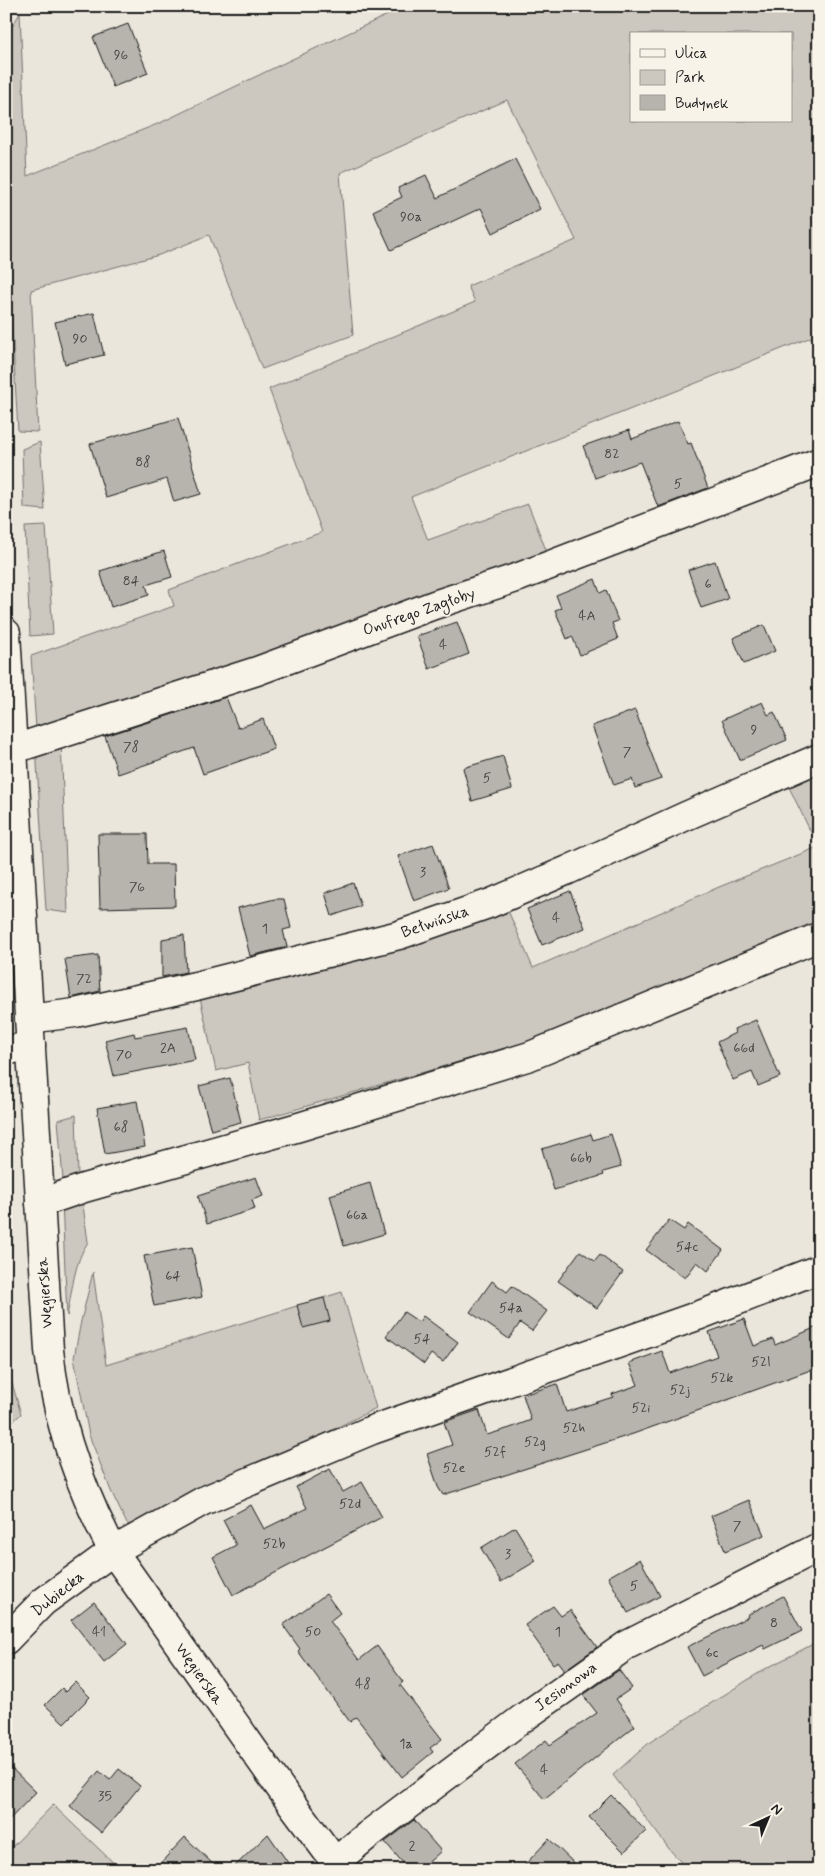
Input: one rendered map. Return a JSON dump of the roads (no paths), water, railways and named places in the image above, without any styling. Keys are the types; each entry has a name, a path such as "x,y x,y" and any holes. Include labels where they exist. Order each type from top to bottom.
{"street":[{"name":"Onufrego Zagłoby","path":"14,749 257,670 434,605 519,578 819,462"},
{"name":"Węgierska","path":"6,633 14,749 22,1038 40,1203 49,1350 58,1406 69,1448 94,1515 113,1551 274,1781 338,1866"},
{"name":"Bełwińska","path":"22,1038 75,1013 196,986 399,935 499,899 819,758"},
{"path":"40,1203 84,1188 299,1127 530,1056 819,937"},
{"name":"Dubiecka","path":"6,1640 43,1602 113,1551 203,1501 372,1430 700,1315 819,1269"},
{"name":"Jesionowa","path":"338,1866 368,1835 627,1644 819,1547"}]}
